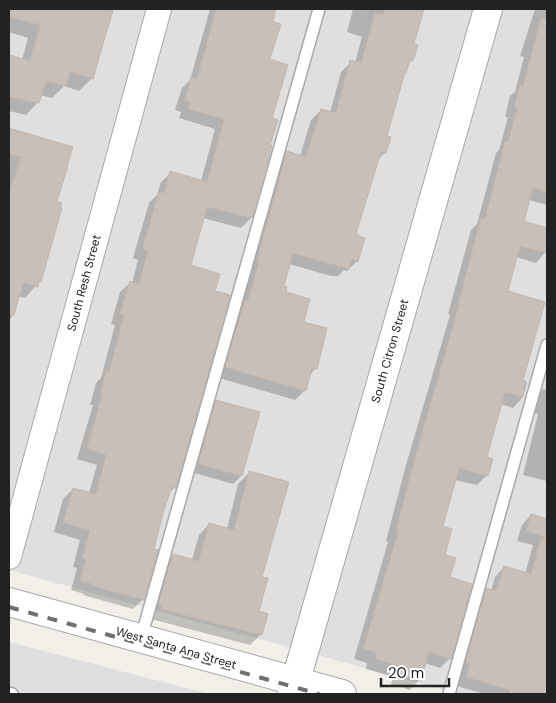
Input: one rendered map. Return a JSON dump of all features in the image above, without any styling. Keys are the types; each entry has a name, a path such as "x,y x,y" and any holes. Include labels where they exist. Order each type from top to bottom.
{"street":[{"name":"South Resh Street","path":"9,557 159,9"},
{"name":"South Citron Street","path":"294,688 488,9"},
{"name":"West Santa Ana Street","path":"9,602 141,638 294,688 342,694"}],"lane":[{"path":"141,638 319,9"},
{"path":"449,694 547,345"}],"shaded area":[{"path":"9,9 547,9 547,694 459,694 9,570"},
{"path":"9,642 209,694 9,694"}],"building":[{"path":"9,9 113,9 93,79 70,72 66,86 46,81 39,103 9,97 9,55 30,61 40,25 9,17"},
{"path":"216,9 276,9 273,22 281,24 270,59 288,65 272,118 278,120 252,218 207,207 191,265 220,274 215,291 230,295 176,488 172,487 163,513 154,549 158,550 144,600 80,581 86,559 82,558 90,530 63,523 73,488 96,494 106,455 87,449 102,395 100,395 106,371 109,372 124,315 120,314 130,281 139,284 148,250 142,249 159,192 164,193 170,171 207,182 224,119 188,109 190,102 185,100 191,77 197,79"},
{"path":"385,9 424,9 414,44 418,45 413,61 410,60 405,72 387,136 391,137 386,153 381,152 356,234 365,238 358,262 351,259 349,269 293,253 284,286 287,287 286,292 310,299 304,322 327,328 317,369 312,368 306,391 225,367 245,300 248,301 287,151 306,157 321,109 336,113 350,60 361,63 375,13 383,15"},
{"path":"541,18 547,19 547,192 533,188 524,221 547,228 547,253 520,246 508,291 545,302 523,380 526,381 522,397 505,392 487,457 493,459 488,476 459,468 443,526 452,529 445,555 456,558 450,577 472,584 451,659 429,652 421,680 400,674 402,667 375,659 377,653 363,649 398,532 396,531 416,454 459,305 481,218 485,219 505,141 508,142 517,107 514,107 520,85 523,86"},
{"path":"9,128 73,147 57,201 62,203 60,207 62,208 41,282 39,281 38,287 23,283 14,315 9,314 9,193 21,157 9,154"},
{"path":"216,400 260,412 242,476 198,464"},
{"path":"249,471 289,482 262,577 268,578 259,611 268,614 262,635 161,609 162,605 158,604 173,554 199,561 209,523 234,530"},
{"path":"531,514 547,519 547,538 526,531"},
{"path":"541,538 547,538 547,694 509,694 510,690 466,677 470,664 465,663 486,588 496,591 504,566 531,574"}],"railway":[{"path":"9,607 319,694"}]}
